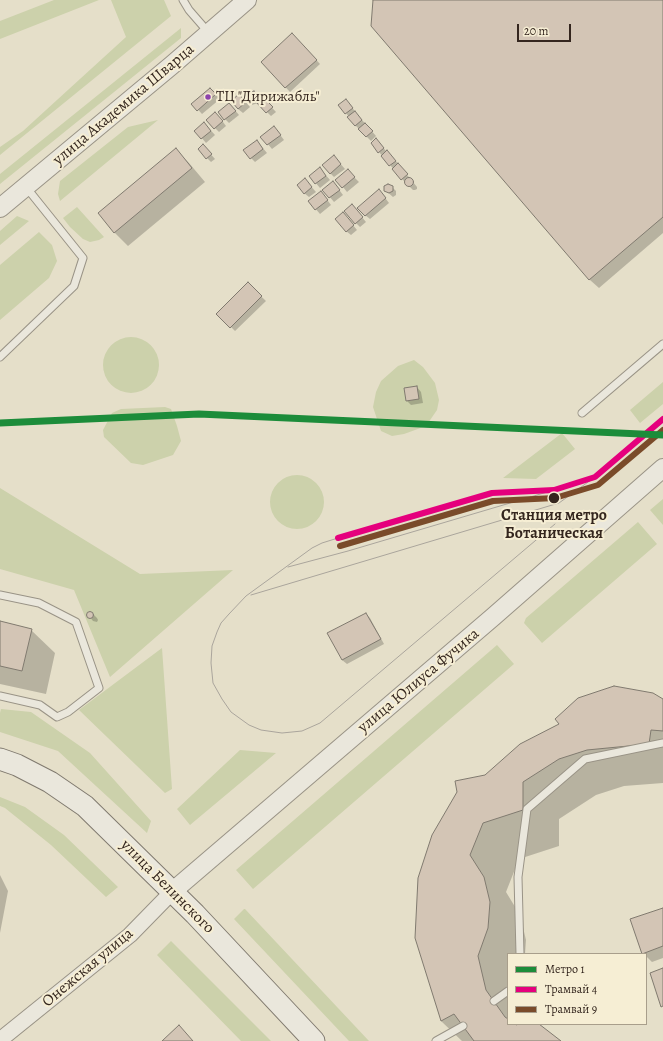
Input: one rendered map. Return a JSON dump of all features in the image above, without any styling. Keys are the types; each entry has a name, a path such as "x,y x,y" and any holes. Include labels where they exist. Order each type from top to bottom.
{"main road":[{"name":"улица Белинского","path":"0,759 17,765 50,782 85,806 173,891 314,1041"}],"street":[{"name":"улица Академика Шварца","path":"0,208 247,0"},
{"name":"улица Юлиуса Фучика","path":"173,891 493,617 663,468"},
{"name":"Онежская улица","path":"0,1040 130,935 173,891"}],"lane":[{"path":"183,0 189,10 209,33"},
{"path":"0,357 74,286 83,258 26,187"},
{"path":"582,413 663,344"},
{"path":"0,594 39,603 76,622 98,688 68,712 57,717 40,705 0,696"},
{"path":"520,953 518,877 527,809 585,759 663,743"},
{"path":"494,1002 507,992"},
{"path":"436,1041 463,1026"}],"green space":[{"path":"54,0 99,0 0,39 0,21"},
{"path":"111,0 164,0 171,16 0,155 0,147 23,131 126,37"},
{"path":"181,28 181,38 0,184 0,174"},
{"path":"158,120 60,201 58,194 60,181 128,127"},
{"path":"77,207 104,237 90,242 83,239 70,227 63,218"},
{"path":"17,216 29,221 0,245 0,231"},
{"path":"39,232 52,245 57,261 49,278 0,320 0,265"},
{"path":"131,337 142,339 151,345 157,354 159,365 157,376 151,385 142,391 131,393 120,391 111,385 105,376 103,365 105,354 111,345 120,339"},
{"path":"414,360 423,367 435,383 439,400 437,410 426,426 404,434 392,436 381,431 373,407 376,392 381,381 398,366"},
{"path":"663,382 663,404 640,423 630,410"},
{"path":"165,407 171,409 181,441 173,455 143,465 131,463 104,437 103,430 112,413 121,409"},
{"path":"562,433 575,449 536,479 503,478"},
{"path":"297,475 307,477 316,483 322,492 324,502 322,512 316,521 307,527 297,529 287,527 278,521 272,512 270,502 272,492 278,483 287,477"},
{"path":"0,488 140,574 233,570 110,677 74,590 0,569"},
{"path":"663,499 663,525 650,510"},
{"path":"638,522 657,544 542,643 524,623 526,618"},
{"path":"497,645 514,664 253,889 236,870"},
{"path":"162,648 172,789 165,793 79,710"},
{"path":"1,709 31,712 90,753 151,821 147,833 58,751 0,732"},
{"path":"240,750 276,753 190,825 177,809"},
{"path":"0,797 25,807 64,835 118,887 106,897 51,845 5,808 0,806"},
{"path":"244,909 369,1041 349,1041 234,919"},
{"path":"171,941 271,1041 241,1041 157,955"}],"building":[{"path":"373,0 663,0 663,217 589,280 371,26"},
{"path":"292,33 317,60 285,88 261,62"},
{"path":"210,88 216,94 197,111 191,104"},
{"path":"254,91 256,98 247,101 245,94"},
{"path":"239,94 246,102 238,109 231,101"},
{"path":"262,96 273,107 266,113 256,102"},
{"path":"346,99 353,108 345,114 338,105"},
{"path":"229,103 236,111 224,120 218,112"},
{"path":"355,111 362,120 355,126 347,117"},
{"path":"215,112 223,121 214,129 206,120"},
{"path":"204,122 211,131 201,139 194,131"},
{"path":"365,123 373,131 366,137 358,129"},
{"path":"274,126 281,135 267,145 260,137"},
{"path":"376,138 384,148 378,153 371,143"},
{"path":"257,140 263,149 250,159 243,150"},
{"path":"203,144 212,154 206,159 198,149"},
{"path":"176,148 192,168 114,233 98,213"},
{"path":"387,150 396,161 389,166 381,156"},
{"path":"334,155 341,164 330,174 322,165"},
{"path":"398,163 408,174 401,180 392,169"},
{"path":"320,167 326,176 315,184 309,176"},
{"path":"348,169 355,177 342,188 335,180"},
{"path":"409,177 414,182 409,187 404,182"},
{"path":"305,178 312,187 304,194 297,185"},
{"path":"333,181 340,190 329,198 322,190"},
{"path":"388,184 393,186 393,191 389,193 384,191 384,186"},
{"path":"379,189 386,198 365,216 357,208"},
{"path":"321,191 328,200 315,210 308,201"},
{"path":"352,204 363,217 355,224 344,211"},
{"path":"343,212 354,225 346,232 335,219"},
{"path":"248,282 262,296 230,328 216,314"},
{"path":"417,386 419,399 406,401 404,388"},
{"path":"90,612 93,615 90,618 87,615"},
{"path":"366,613 381,639 342,660 327,633"},
{"path":"0,621 32,629 22,671 0,666"},
{"path":"614,686 653,693 663,699 663,731 651,730 649,744 587,750 559,759 523,782 523,810 483,823 470,855 484,877 490,902 488,928 478,956 486,990 507,1018 507,1025 540,1025 561,1041 474,1041 454,1014 441,1021 415,938 418,878 432,835 457,792 455,781 485,775 520,744 559,724 555,719 578,698"},
{"path":"663,908 663,946 642,953 630,919"},
{"path":"663,968 663,1006 661,1007 650,973"},
{"path":"179,1025 193,1041 162,1041"}],"tram line":[{"name":"4","path":"338,538 492,493 554,490 595,477 663,419"},
{"name":"9","path":"340,546 493,501 555,498 598,485 663,430"},
{"path":"251,595 559,503 595,477"},
{"path":"288,567 348,551 554,490"},
{"path":"338,538 312,548 246,596 221,623 212,646 211,663 213,683 231,712 249,725 261,730 282,733 302,731 320,723 555,524"}],"metro line":[{"name":"1","path":"0,423 199,414 663,435"}],"place":[{"name":"ТЦ \"Дирижабль\"","path":"208,97"},
{"name":"Станция метро Ботаническая","path":"554,498"}]}
